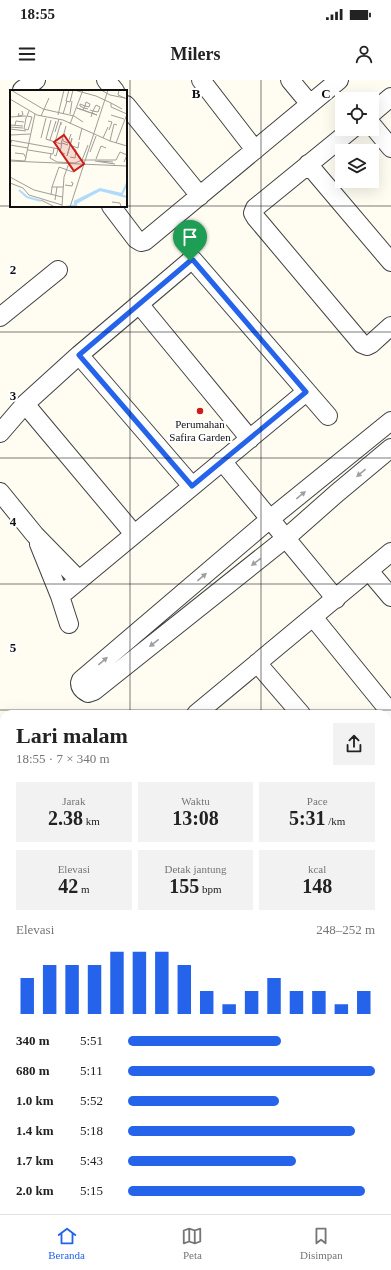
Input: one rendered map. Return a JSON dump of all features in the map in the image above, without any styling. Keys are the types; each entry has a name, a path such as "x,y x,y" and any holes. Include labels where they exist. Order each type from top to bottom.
{"street":[{"path":"106,80 114,90"},
{"path":"201,80 255,150"},
{"path":"290,80 310,104"},
{"path":"112,207 136,239 141,242 143,241 200,196 339,80"},
{"path":"379,107 391,97"},
{"path":"127,106 200,196"},
{"path":"379,133 391,148"},
{"path":"343,136 255,208 253,213 362,344 367,346 371,344 391,326"},
{"path":"308,164 391,262"},
{"path":"0,433 25,404 79,355 190,261 194,261 328,416"},
{"path":"0,317 58,270"},
{"path":"139,304 250,438"},
{"path":"79,355 192,486"},
{"path":"60,596 306,392"},
{"path":"25,404 134,534"},
{"path":"391,421 270,519 81,680 80,685 84,691 88,693 94,691 286,538 336,493 391,448"},
{"path":"222,461 336,599"},
{"path":"0,492 35,535 79,580"},
{"path":"35,535 60,596 69,624"},
{"path":"203,710 257,663 391,552"},
{"path":"369,571 391,597"},
{"path":"313,617 389,710"},
{"path":"257,663 298,710"}],"place":[{"name":"Perumahan Safira Garden","path":"200,411"}],"route":[{"path":"193,260 196,262 306,392 192,486 79,355 190,261 193,260"}]}
